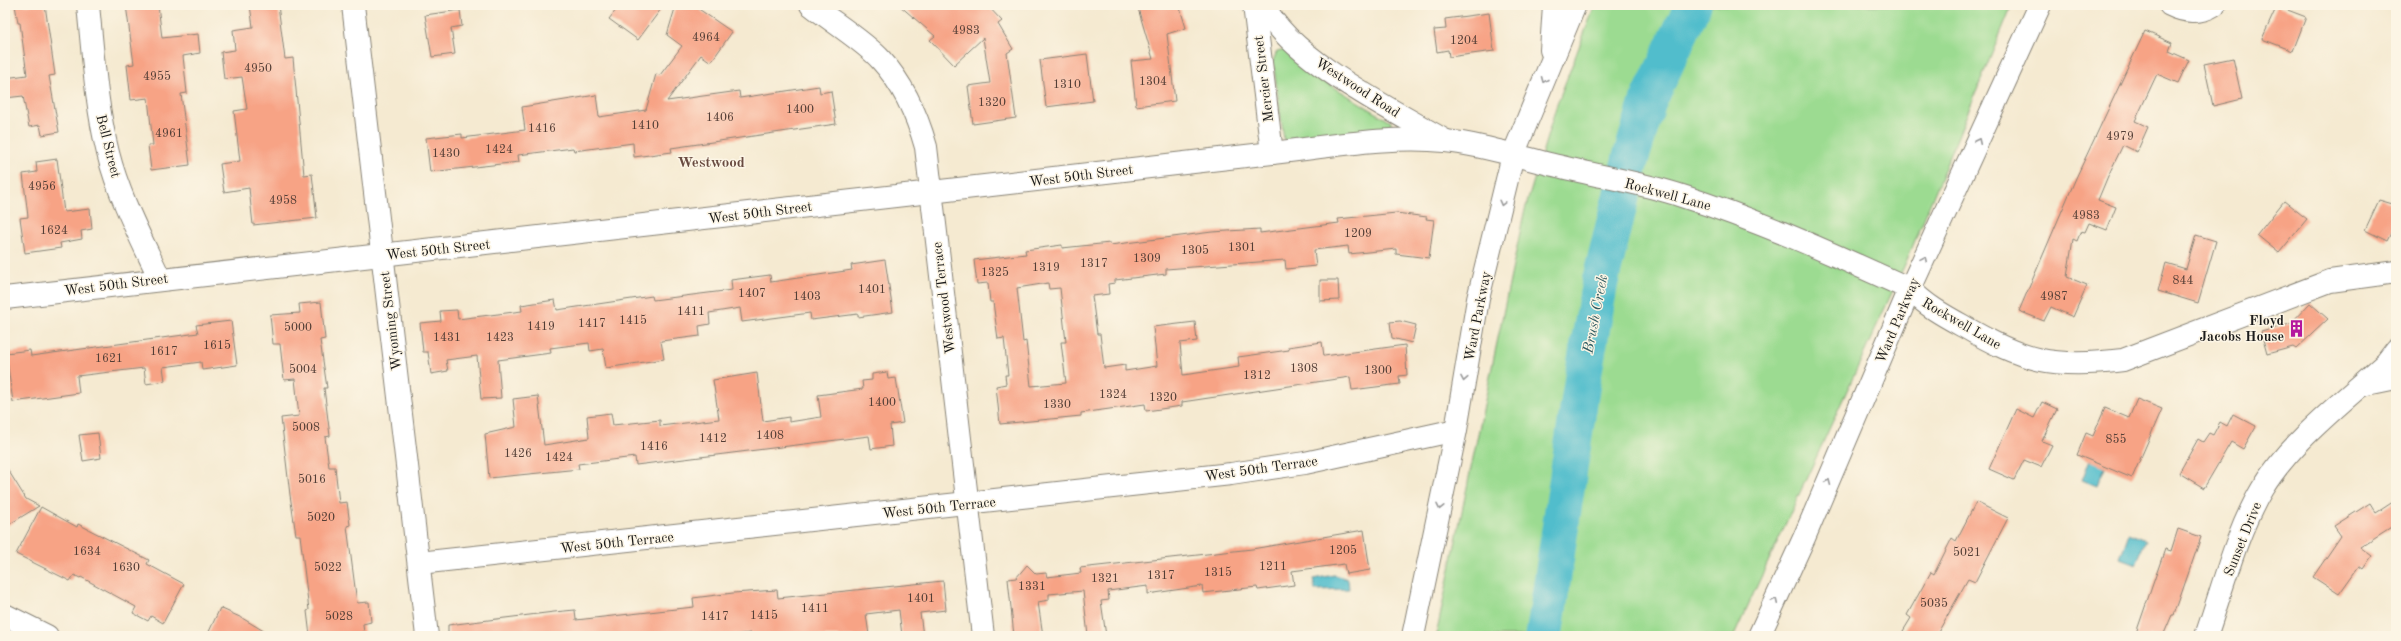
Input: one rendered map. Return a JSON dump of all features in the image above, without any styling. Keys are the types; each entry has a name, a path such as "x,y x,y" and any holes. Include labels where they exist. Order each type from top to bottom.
{"main road":[{"name":"Bell Street","path":"88,5 100,108 108,153 126,206 160,279"},
{"name":"Wyoming Street","path":"354,5 427,636"},
{"name":"Westwood Terrace","path":"811,5 881,59 900,84 917,117 926,147 930,192 983,636"},
{"name":"Mercier Street","path":"1254,5 1272,153"},
{"name":"Westwood Road","path":"1264,5 1286,36 1316,61 1343,81 1445,140"},
{"path":"1554,5 1551,50 1554,57"},
{"name":"Ward Parkway","path":"1413,636 1456,430 1478,299 1514,155 1575,5"},
{"name":"Ward Parkway","path":"1759,636 1804,538 1910,289 2040,5"},
{"path":"2170,5 2179,10 2199,11 2214,5"},
{"name":"West 50th Street","path":"5,298 160,279 1380,141 1445,140 1514,155"},
{"name":"Rockwell Lane","path":"1514,155 1571,170 1680,195 1778,230 1910,289 1925,304 1994,344 2028,358 2064,364 2094,364 2123,360 2330,281 2396,272"},
{"name":"Sunset Drive","path":"2206,636 2244,526 2263,488 2299,442 2386,363 2396,350"},
{"path":"2362,385 2396,378"},
{"name":"West 50th Terrace","path":"419,563 1231,474 1305,463 1456,430"},
{"path":"5,615 47,636"}],"green space":[{"path":"1595,5 2012,5 1907,260 1734,636 1436,636 1524,213 1556,107"},
{"path":"1286,49 1329,84 1391,122 1391,128 1385,132 1289,143 1284,140 1273,61 1277,51"}],"water":[{"path":"2094,449 2110,455 2097,486 2082,480"},
{"path":"2129,533 2146,540 2136,564 2120,558"},
{"path":"1334,575 1348,579 1349,589 1315,590 1313,579"}],"building":[{"path":"15,5 45,5 55,75 49,76 59,132 42,135 40,125 29,127 23,96 5,98 5,78 27,75 20,23 18,23"},
{"path":"126,5 158,5 162,38 198,34 200,53 183,56 187,93 181,94 190,165 151,170 148,145 153,145 148,98 131,100 127,65 134,64"},
{"path":"250,5 278,5 285,59 293,58 304,175 312,174 317,218 253,225 249,188 224,192 220,164 240,161 234,111 247,109 242,77 224,79 221,52 235,50 233,30 253,27"},
{"path":"620,5 664,5 638,40 609,19"},
{"path":"676,5 693,5 732,32 711,62 701,55 667,101 739,91 740,98 819,86 820,93 831,91 836,124 671,148 672,152 634,157 633,143 574,151 573,148 518,155 519,162 430,172 426,138 462,134 462,138 525,130 522,107 596,95 599,117 646,110 656,74 660,75 682,46 667,35"},
{"path":"899,5 987,5 1002,21 998,24 1013,49 1007,53 1016,118 973,124 968,86 990,83 983,38 954,65 930,40 935,36"},
{"path":"1137,5 1179,5 1186,28 1167,34 1175,101 1136,106 1131,61 1153,59"},
{"path":"2277,6 2306,17 2293,51 2262,39"},
{"path":"460,10 462,26 451,28 455,54 432,57 425,15"},
{"path":"1489,13 1494,51 1449,57 1448,50 1437,52 1434,30 1446,29 1445,19"},
{"path":"2145,31 2172,43 2169,51 2189,60 2178,83 2157,74 2135,121 2148,127 2137,152 2123,145 2098,200 2116,207 2107,230 2089,223 2085,232 2081,231 2077,241 2073,239 2067,277 2087,285 2073,317 2051,307 2044,321 2019,311 2076,178"},
{"path":"1087,54 1093,101 1046,107 1040,60"},
{"path":"2233,58 2242,99 2213,106 2204,64"},
{"path":"57,159 64,212 90,209 92,229 81,231 82,239 60,243 61,248 25,253 20,218 28,217 23,174 37,172 36,162"},
{"path":"2379,200 2396,205 2396,223 2387,241 2365,230"},
{"path":"2284,201 2307,219 2279,253 2257,235"},
{"path":"1396,213 1427,217 1426,219 1434,220 1429,258 1396,254 1396,249 1349,254 1348,246 1314,250 1316,266 1286,269 1285,260 1166,269 1166,274 1115,280 1115,283 1108,284 1109,294 1092,296 1097,334 1100,334 1104,368 1125,365 1125,371 1157,366 1153,327 1195,322 1197,341 1180,343 1183,375 1239,367 1238,357 1289,350 1288,347 1322,342 1324,356 1405,345 1407,375 1399,376 1400,384 1352,390 1350,377 1182,402 1182,406 1146,411 1145,404 1081,413 1081,416 1000,424 996,386 1006,384 1005,375 1008,375 1004,338 998,339 993,302 990,302 988,283 977,284 974,260 1026,254 1025,250 1062,245 1062,248 1110,243 1110,245 1212,232 1260,229 1260,233 1339,223 1338,219","holes":["1048,283 1049,289 1060,288 1066,342 1061,342 1066,383 1031,386 1026,341 1023,342 1017,288"]},
{"path":"2196,235 2216,241 2198,303 2158,291 2166,263 2186,269"},
{"path":"885,260 893,312 858,317 858,314 811,320 810,313 742,322 740,308 709,313 710,324 699,326 700,336 661,341 664,359 606,368 603,349 590,351 589,343 550,348 551,353 498,360 501,398 481,399 477,356 446,360 448,371 431,374 428,352 423,352 420,323 441,321 440,311 457,310 458,319 522,311 521,305 555,300 557,310 652,296 653,300 732,290 731,280 770,275 771,282 852,270 851,265"},
{"path":"1320,280 1338,280 1339,300 1320,301"},
{"path":"321,302 325,339 320,340 327,388 324,388 330,436 325,437 329,467 335,467 339,503 347,502 350,525 347,526 357,603 369,602 371,622 363,624 364,634 353,636 310,636 307,611 309,610 300,535 296,535 281,418 299,416 295,379 284,380 280,344 273,344 270,315 300,313 299,304"},
{"name":"Floyd Jacobs House","path":"2310,303 2328,319 2296,349 2293,347 2267,354 2261,332 2290,324"},
{"path":"231,321 237,365 202,370 201,362 163,367 165,381 146,384 144,368 77,376 79,393 13,402 6,353 30,350 31,356 198,333 196,325"},
{"path":"1400,321 1416,325 1412,343 1392,338 1390,322"},
{"path":"887,372 888,379 896,378 903,423 890,425 892,446 871,449 869,436 636,465 635,457 578,464 579,469 489,478 485,434 516,427 513,399 538,396 544,445 589,438 587,416 611,413 613,425 660,420 660,426 719,419 713,380 757,373 763,421 789,417 789,422 821,417 818,395 863,389 862,381 872,380 872,374"},
{"path":"2137,399 2162,409 2132,478 2077,455 2086,433 2093,436 2105,408 2129,418"},
{"path":"2042,402 2057,409 2042,441 2052,445 2041,467 2024,460 2014,480 1989,469 2016,409 2034,418"},
{"path":"2233,414 2256,426 2243,449 2231,442 2204,488 2179,473 2198,439 2203,442 2209,433 2213,435 2220,422 2227,426"},
{"path":"98,433 101,458 83,461 79,435"},
{"path":"5,465 26,499 39,506 5,527"},
{"path":"2396,500 2396,524 2360,547 2372,556 2363,569 2359,566 2339,594 2313,577 2341,536 2334,526 2370,503 2376,513"},
{"path":"1976,502 2008,518 1975,582 1968,579 1936,636 1900,636 1911,618 1907,615 1931,572 1934,574 1952,538 1956,541"},
{"path":"41,507 77,527 78,524 149,560 147,564 184,584 163,623 151,616 148,621 133,613 136,607 81,577 80,578 74,575 70,581 16,554"},
{"path":"2178,529 2201,537 2174,615 2172,615 2163,636 2135,636 2165,549 2171,551"},
{"path":"1364,530 1370,570 1346,574 1344,564 1292,571 1294,585 1258,590 1257,587 1203,593 1202,586 1148,594 1148,586 1108,591 1109,600 1101,601 1106,636 1088,636 1083,591 1049,594 1049,600 1038,602 1043,636 1014,636 1008,579 1016,578 1027,565 1036,574 1046,573 1047,577 1081,573 1080,568 1252,549"},
{"path":"943,581 946,610 920,613 923,636 902,636 899,610 866,614 869,635 858,636 751,636 751,633 723,636 448,636 448,625 554,612 575,610 576,620 694,607 693,598 733,593 777,590 778,598"},
{"path":"220,608 242,618 272,636 207,636"}],"waterway":[{"name":"Brush Creek","path":"1544,636 1583,376 1600,282 1631,157 1648,102 1693,5"}],"place":[{"name":"Floyd Jacobs House","path":"2297,328"}],"district":[{"name":"Westwood","path":"711,162"}]}
